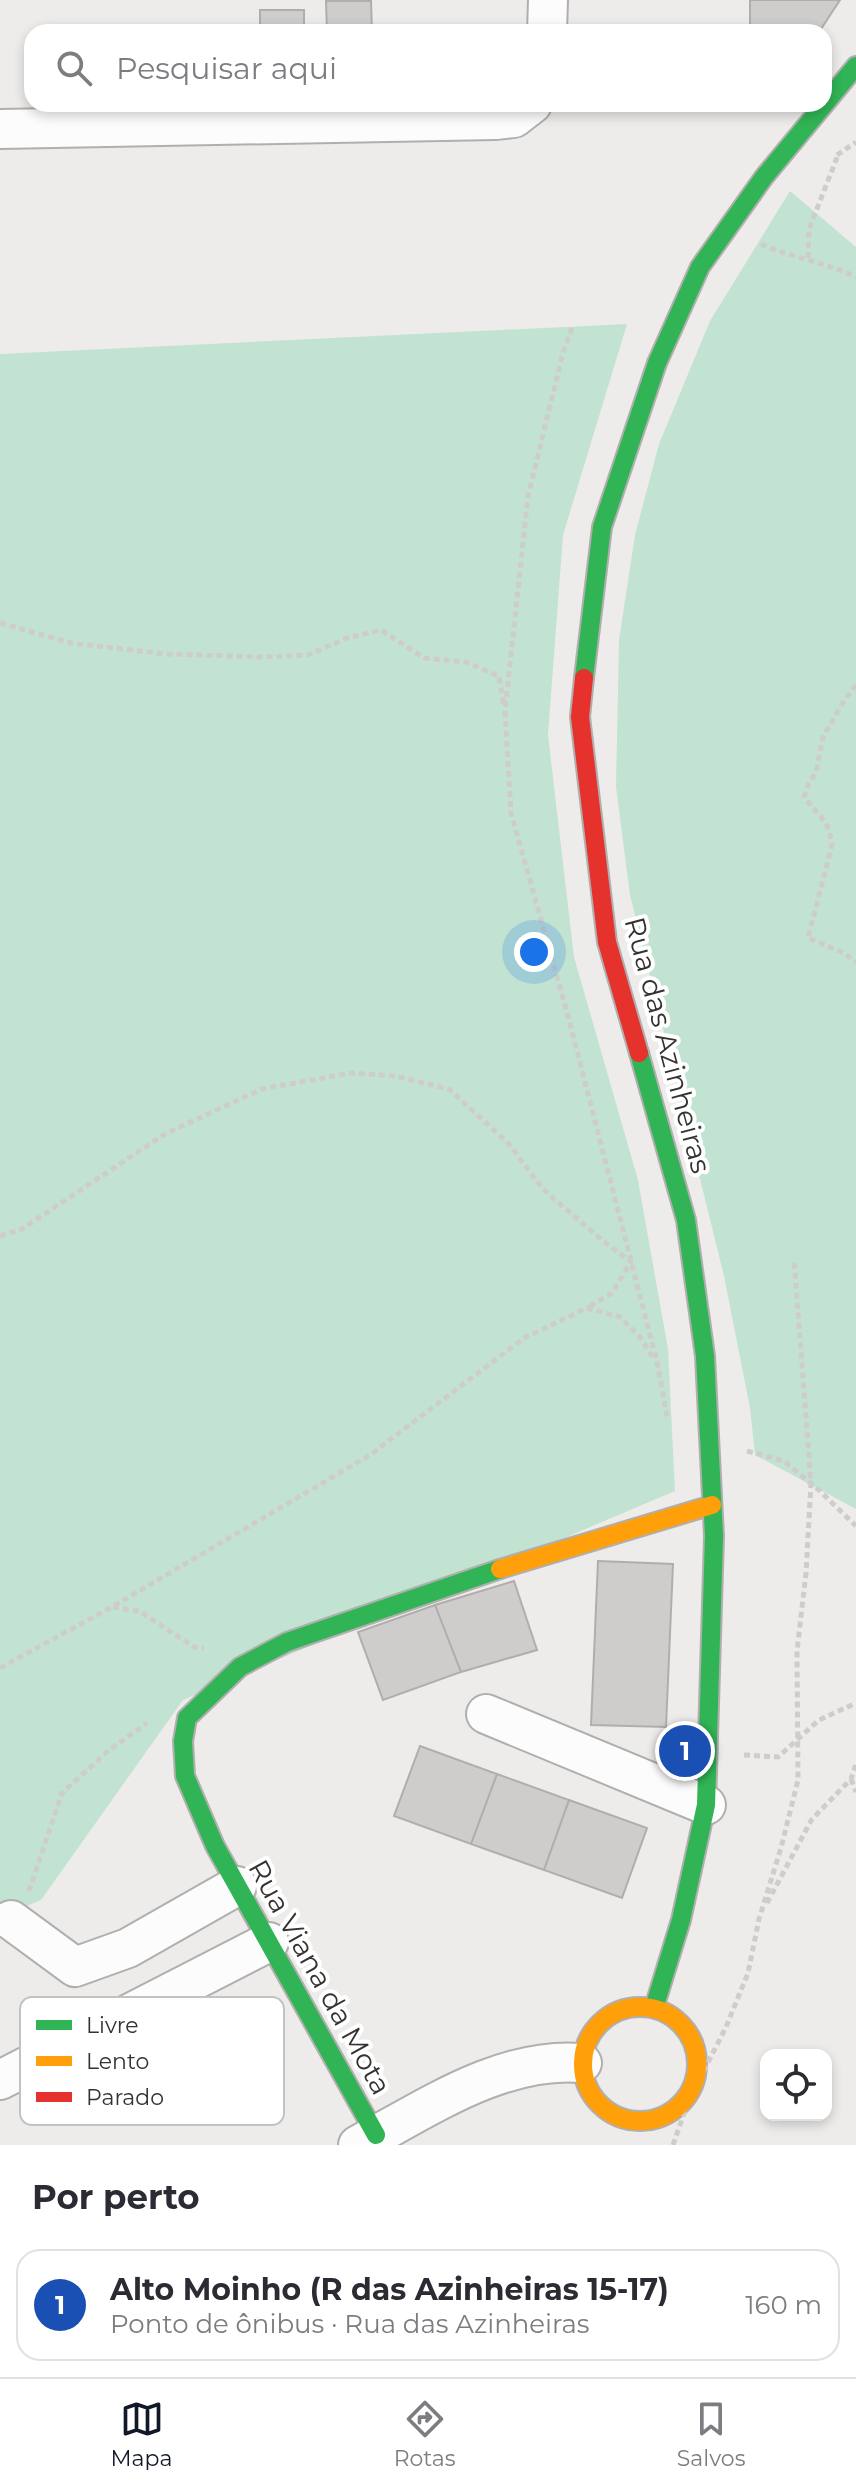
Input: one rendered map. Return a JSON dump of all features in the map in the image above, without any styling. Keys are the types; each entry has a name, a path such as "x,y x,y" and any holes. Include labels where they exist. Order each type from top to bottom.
{"street":[{"path":"547,24 548,0"},
{"name":"Rua das Azinheiras","path":"832,95 856,66"},
{"path":"0,129 496,120 514,118 522,112"},
{"name":"Rua das Azinheiras","path":"654,2008 681,1920 706,1805 712,1505 710,1434 705,1356 686,1220 607,942 580,717 602,527 657,363 700,267 764,177 818,112"},
{"path":"187,1718 240,1667 287,1642 540,1555 712,1505"},
{"path":"486,1714 706,1805"},
{"name":"Rua Viana da Mota","path":"187,1718 183,1741 185,1776 215,1846 269,1942 367,2140"},
{"path":"11,1920 75,1967 128,1948 237,1886"},
{"path":"162,1997 269,1942"},
{"path":"633,2007 654,2008 673,2016 688,2031 696,2050 697,2070 691,2090 678,2107 661,2118 617,2126 592,2097 585,2081 582,2063 587,2043 598,2025 614,2013 633,2007"},
{"path":"367,2140 457,2093 524,2066 561,2061 582,2063"},
{"path":"0,2080 20,2070"}],"path":[{"path":"808,258 809,229 833,164 838,155 856,142"},
{"path":"727,229 778,251 808,258 856,277"},
{"path":"0,623 71,643 165,654 263,657 308,655 347,638 381,630 424,658 466,662 499,676 505,711"},
{"path":"856,685 823,737 816,772 804,797 825,818 831,831 832,845 808,938 844,953 856,962"},
{"path":"0,1236 22,1229 165,1134 207,1114 262,1089 351,1073 395,1076 449,1089 509,1144 543,1189 631,1262 612,1293 524,1338 370,1455 112,1607 0,1668"},
{"path":"673,2145 688,2102 726,2027 748,1973 759,1919 798,1780 797,1651 806,1573 811,1483 794,1259"},
{"path":"587,1308 620,1317 639,1336 657,1362"},
{"path":"710,1434 755,1455 784,1461 856,1526"},
{"path":"112,1607 139,1611 194,1647 259,1657"},
{"path":"709,1710 745,1757 778,1757 819,1720 856,1703"},
{"path":"11,1920 32,1887 62,1793 108,1751 148,1722 187,1718"},
{"path":"759,1919 812,1819 851,1779 856,1764"},
{"path":"851,1779 856,1792"}],"green space":[{"path":"790,191 856,247 856,1509 755,1455 750,1408 724,1276 630,895 616,787 619,640 635,535 659,444 710,321"},
{"path":"627,324 563,535 548,735 574,957 638,1180 668,1349 675,1491 183,1700 41,1900 0,1917 0,354"}],"building":[{"path":"750,0 840,0 824,24 750,24"},
{"path":"326,1 371,1 372,24 327,24"},
{"path":"260,10 304,10 304,24 260,24"},
{"path":"598,1561 673,1564 666,1727 591,1725"},
{"path":"514,1581 537,1650 461,1672 435,1605"},
{"path":"435,1605 461,1672 383,1700 358,1632"},
{"path":"420,1746 497,1774 471,1844 394,1816"},
{"path":"497,1774 569,1800 544,1870 471,1844"},
{"path":"569,1800 647,1828 622,1898 544,1870"}],"traffic: fast":[{"path":"832,95 856,66"},
{"path":"584,678 602,527 657,363 700,267 764,177 818,112"},
{"path":"639,1053 686,1220 705,1356 714,1536 706,1805 681,1920 654,2008"},
{"path":"376,2135 215,1846 185,1776 183,1741 187,1718 240,1667 287,1642 500,1569"}],"traffic: slow":[{"path":"500,1569 712,1505"},
{"path":"640,2007 662,2011 680,2024 693,2042 697,2064 693,2086 680,2104 662,2117 640,2121 618,2117 600,2104 587,2086 583,2064 587,2042 600,2024 618,2011 640,2007"}],"traffic: jam":[{"path":"584,678 580,717 607,942 639,1053"}],"place":[{"name":"Alto Moinho (R das Azinheiras 15-17)","path":"685,1751"}]}
